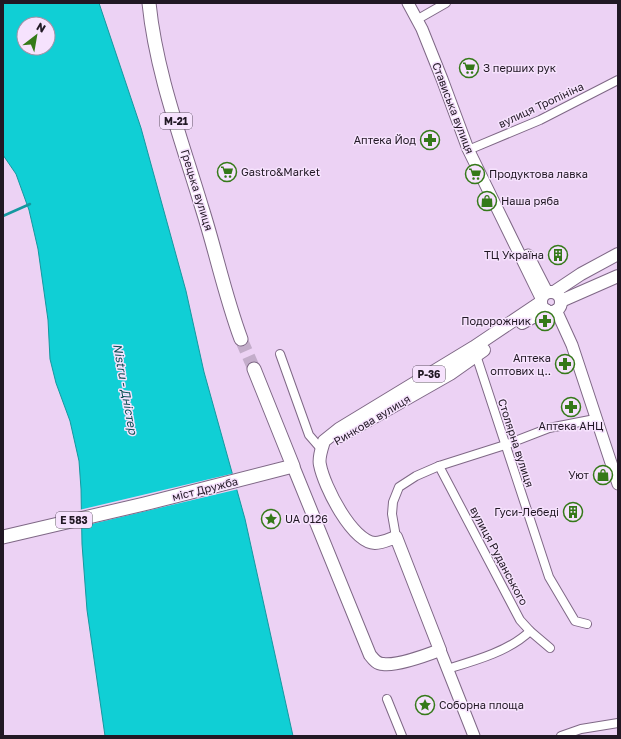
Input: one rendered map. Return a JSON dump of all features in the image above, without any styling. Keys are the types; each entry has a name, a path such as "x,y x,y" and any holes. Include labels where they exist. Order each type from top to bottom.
{"highway":[{"name":"Грецька вулиця","path":"149,3 151,31 160,70 211,237 232,314 242,339"},
{"path":"254,369 293,466"},
{"name":"міст Дружба","path":"3,537 144,504 293,466"}],"main road":[{"name":"Стависька вулиця","path":"408,3 420,18 436,46 473,148 541,280 549,301"},
{"name":"Стависька вулиця","path":"415,3 468,150 572,346 595,419 618,484"},
{"name":"Ринкова вулиця","path":"322,450 324,441 339,429 475,351 549,301 580,274 618,254"},
{"name":"Ринкова вулиця","path":"549,301 618,276"},
{"path":"322,450 319,464 328,488 352,528 364,539 376,543 396,537 474,736"},
{"path":"293,466 370,655 376,662 391,664 440,650"}],"street":[{"path":"420,18 446,3"},
{"name":"вулиця Тропініна","path":"473,148 540,120 618,80"},
{"name":"Столярна вулиця","path":"475,351 549,577 575,620 587,624"},
{"path":"280,354 309,435 322,450"},
{"path":"396,537 392,514 393,502 399,487 416,476 439,466 549,428 595,419"},
{"name":"вулиця Руданського","path":"439,466 520,620 550,648"},
{"path":"447,669 480,659 522,639 530,630"},
{"path":"386,699 402,736"},
{"path":"561,736 581,729 618,723"}],"water":[{"name":"Nistru - Дністер","path":"3,3 99,3 141,128 186,291 204,372 245,519 293,736 105,736 87,610 82,544 79,461 70,421 56,383 50,359 48,320 38,249 29,210 16,174 3,155"}],"pier":[{"path":"235,473 239,489 79,527 79,510"}],"waterway":[{"path":"3,216 30,204"}],"tunnel":[{"path":"241,339 254,369"}],"place":[{"name":"З перших рук","path":"469,68"},
{"name":"Аптека Йод","path":"430,140"},
{"name":"Gastro&Market","path":"227,172"},
{"name":"Продуктова лавка","path":"475,174"},
{"name":"Наша ряба","path":"487,201"},
{"name":"ТЦ Україна","path":"558,255"},
{"name":"Подорожник","path":"545,321"},
{"name":"Аптека оптових ц..","path":"565,364"},
{"name":"Аптека АНЦ","path":"571,407"},
{"name":"Уют","path":"603,475"},
{"name":"Гуси-Лебеді","path":"573,512"},
{"name":"UA 0126","path":"271,519"},
{"name":"Соборна площа","path":"425,705"}]}
